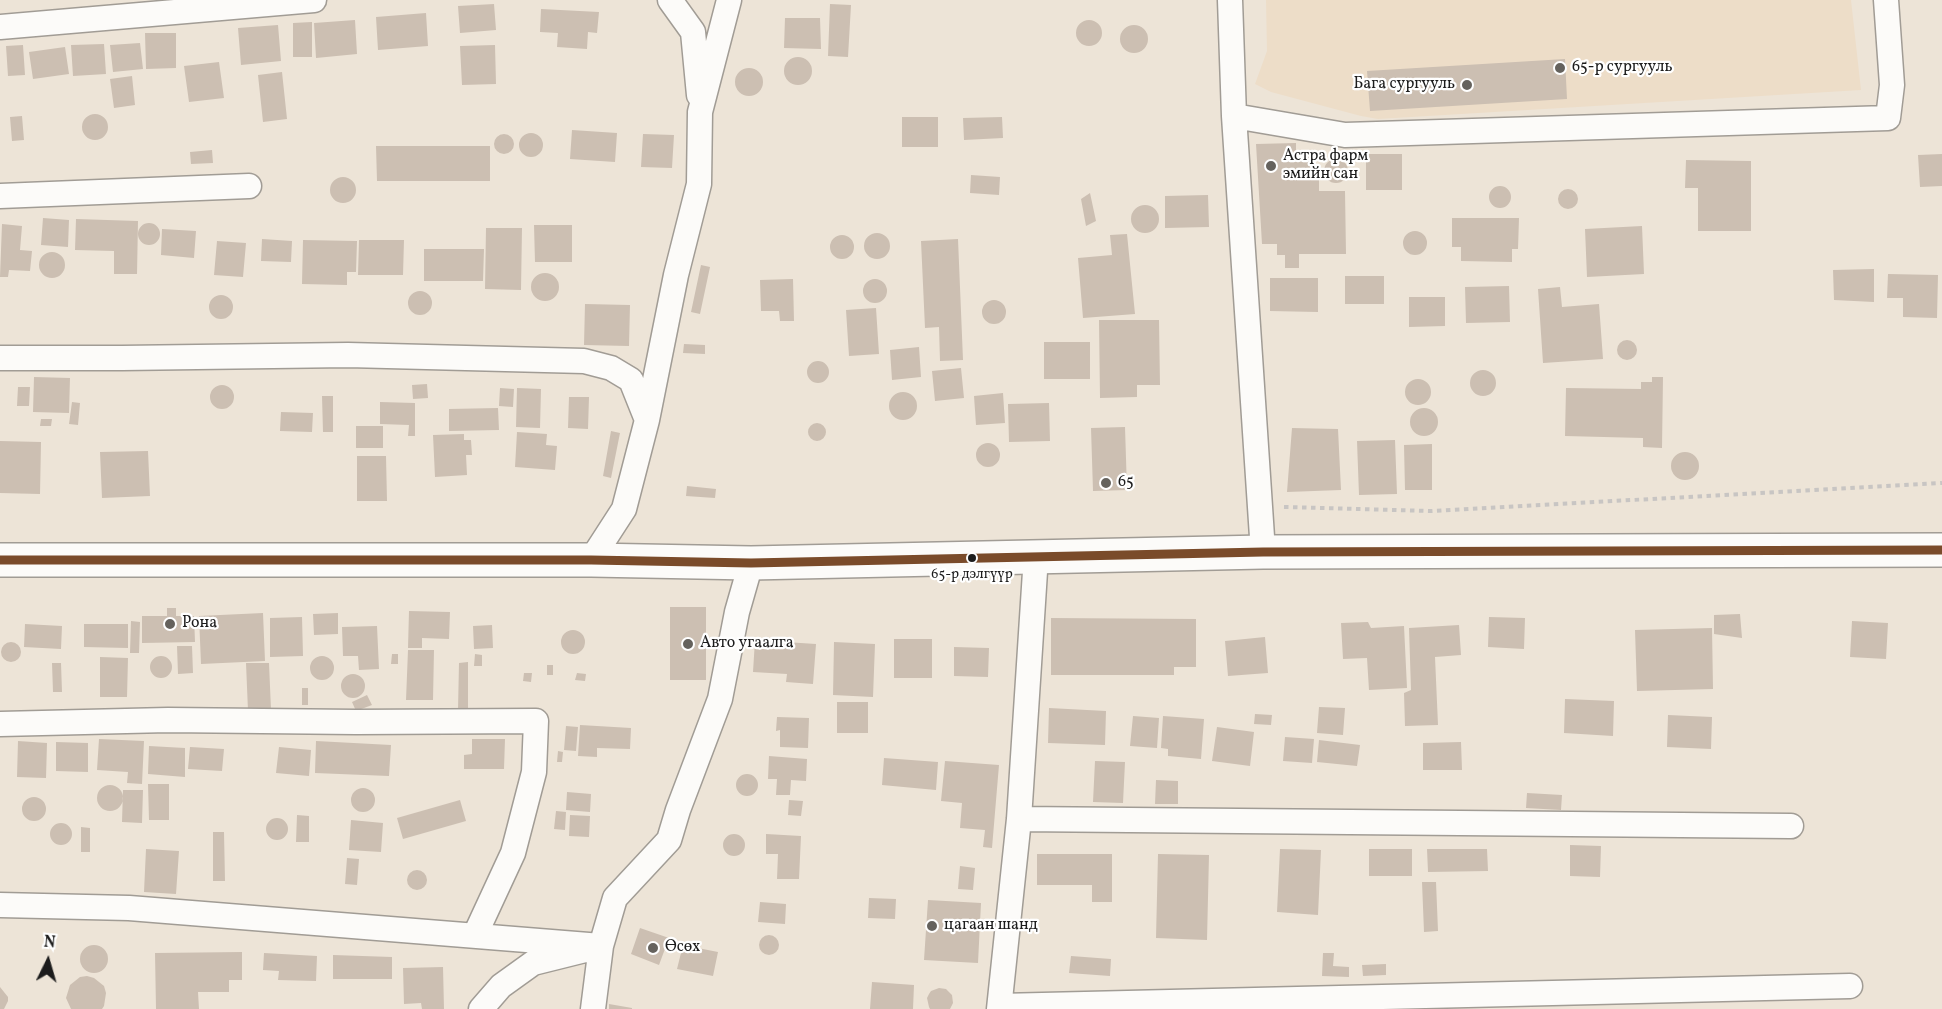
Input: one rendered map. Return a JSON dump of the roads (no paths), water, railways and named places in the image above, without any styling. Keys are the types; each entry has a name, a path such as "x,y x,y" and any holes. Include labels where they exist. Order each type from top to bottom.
{"main road":[{"path":"0,560 591,560 751,563 1263,552 1942,550"}],"street":[{"path":"0,27 314,0"},
{"path":"591,560 624,509 647,420 676,275 699,184 700,112 693,32 670,0"},
{"path":"700,112 729,0"},
{"path":"1230,0 1234,116 1263,552"},
{"path":"1234,116 1345,135 1888,118 1892,85 1886,0"},
{"path":"0,196 249,186"},
{"path":"0,358 348,355 584,361 611,368 631,381 647,420"},
{"path":"1036,556 1019,819 1000,1008 1850,986"},
{"path":"593,1009 601,946 615,898 669,840 720,699 737,612 751,563"},
{"path":"0,724 168,720 536,721 534,772 513,853 475,935"},
{"path":"1019,819 1791,826"},
{"path":"0,905 129,908 601,946"},
{"path":"481,1009 501,986 533,963 601,946"}],"place":[{"name":"65-р сургууль","path":"1560,68"},
{"name":"Бага сургууль","path":"1467,85"},
{"name":"Астра фарм эмийн сан","path":"1271,166"},
{"name":"65","path":"1106,483"},
{"name":"65-р дэлгүүр","path":"972,558"},
{"name":"Рона","path":"170,624"},
{"name":"Авто угаалга","path":"688,644"},
{"name":"цагаан шанд","path":"932,926"},
{"name":"Өсөх","path":"653,948"}]}
